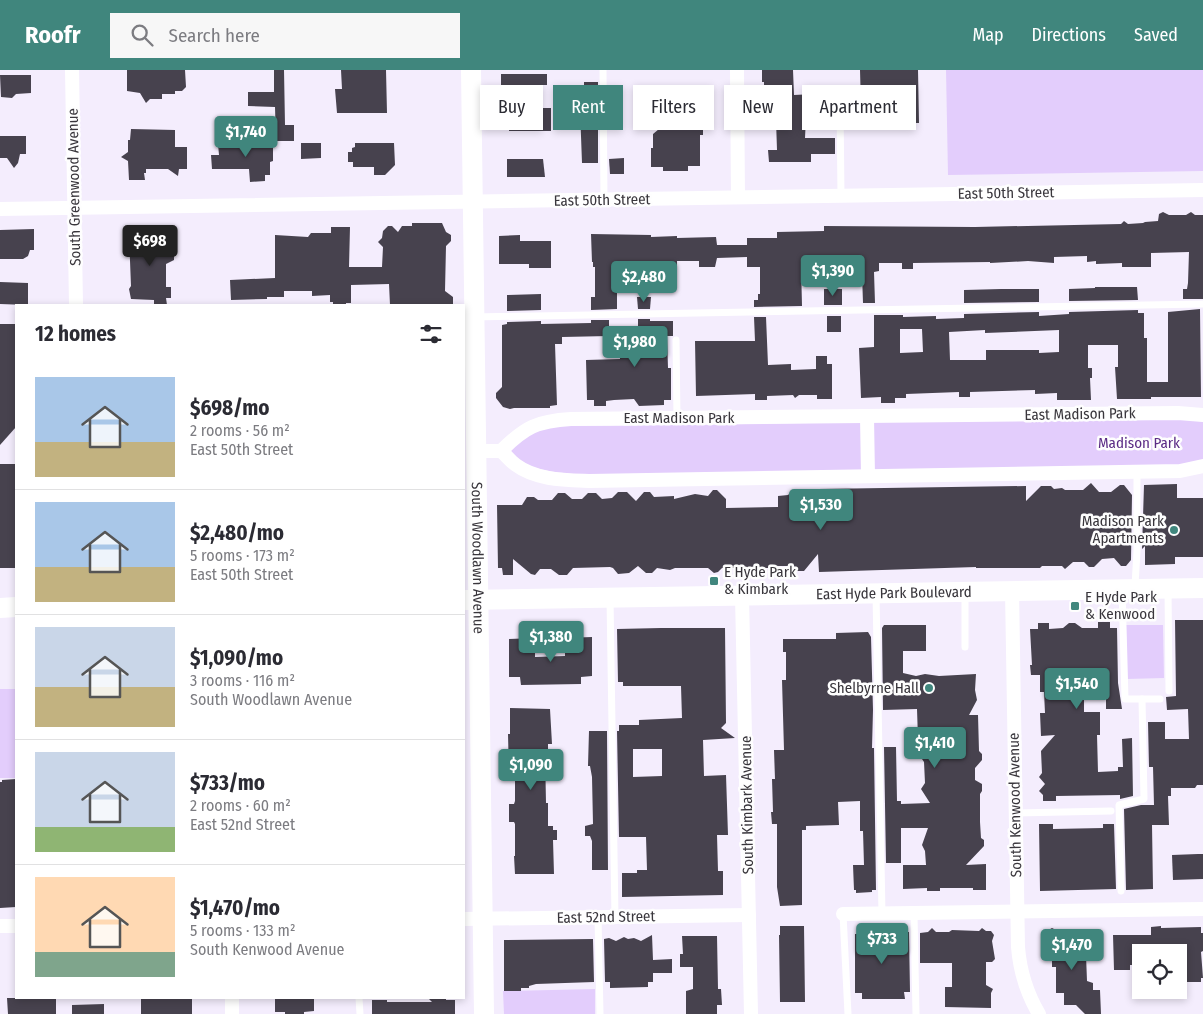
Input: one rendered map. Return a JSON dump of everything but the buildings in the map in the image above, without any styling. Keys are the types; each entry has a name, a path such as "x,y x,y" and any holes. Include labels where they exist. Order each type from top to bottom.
{"street":[{"name":"South Greenwood Avenue","path":"72,70 76,304"},
{"name":"South Woodlawn Avenue","path":"471,70 473,202 469,317 473,416 477,451 471,600 473,919 484,1014"},
{"path":"737,70 738,197"},
{"name":"East 50th Street","path":"0,209 1203,190"},
{"name":"East Madison Park","path":"501,451 519,433 534,425 554,420 1178,413 1203,415"},
{"path":"867,416 868,476"},
{"path":"477,451 501,451 515,465 527,471 561,479 590,482 1180,471 1203,466"},
{"name":"East Hyde Park Boulevard","path":"471,600 1203,588"},
{"name":"South Kenwood Avenue","path":"1012,591 1017,913 1020,968 1024,986 1039,1014"},
{"name":"South Kimbark Avenue","path":"742,596 751,1014"},
{"path":"0,608 15,607"},
{"path":"844,914 1203,909"},
{"name":"East 52nd Street","path":"473,919 749,915"},
{"path":"0,926 15,926"},
{"path":"232,999 232,1014"}],"lane":[{"path":"603,70 604,200"},
{"path":"840,130 841,196"},
{"path":"469,317 1203,304"},
{"path":"676,340 677,418"},
{"path":"1136,472 1136,551 1128,589 1124,699 1160,700"},
{"path":"1168,589 1169,691"},
{"path":"965,592 965,647"},
{"path":"876,594 882,914"},
{"path":"610,598 615,917"},
{"path":"1121,891 1119,805 1144,799 1142,699"},
{"path":"1016,813 1111,812"},
{"path":"844,914 848,1014"},
{"path":"914,914 916,1014"},
{"path":"598,917 600,1014"},
{"path":"360,999 360,1014"}],"green space":[{"path":"946,70 1203,70 1203,171 948,175"},
{"name":"Madison Park","path":"1191,417 1203,420 1203,462 1188,467 602,475 565,473 537,468 525,464 516,458 510,449 533,431 556,426"},
{"path":"1126,625 1163,625 1164,678 1127,679"},
{"path":"0,689 15,689 15,778 0,778"},
{"path":"595,989 595,1014 504,1014 503,991"}],"place":[{"name":"Madison Park Apartments","path":"1174,530"},
{"name":"E Hyde Park & Kimbark","path":"714,581"},
{"name":"E Hyde Park & Kenwood","path":"1075,606"},
{"name":"Shelbyrne Hall","path":"929,688"}]}
